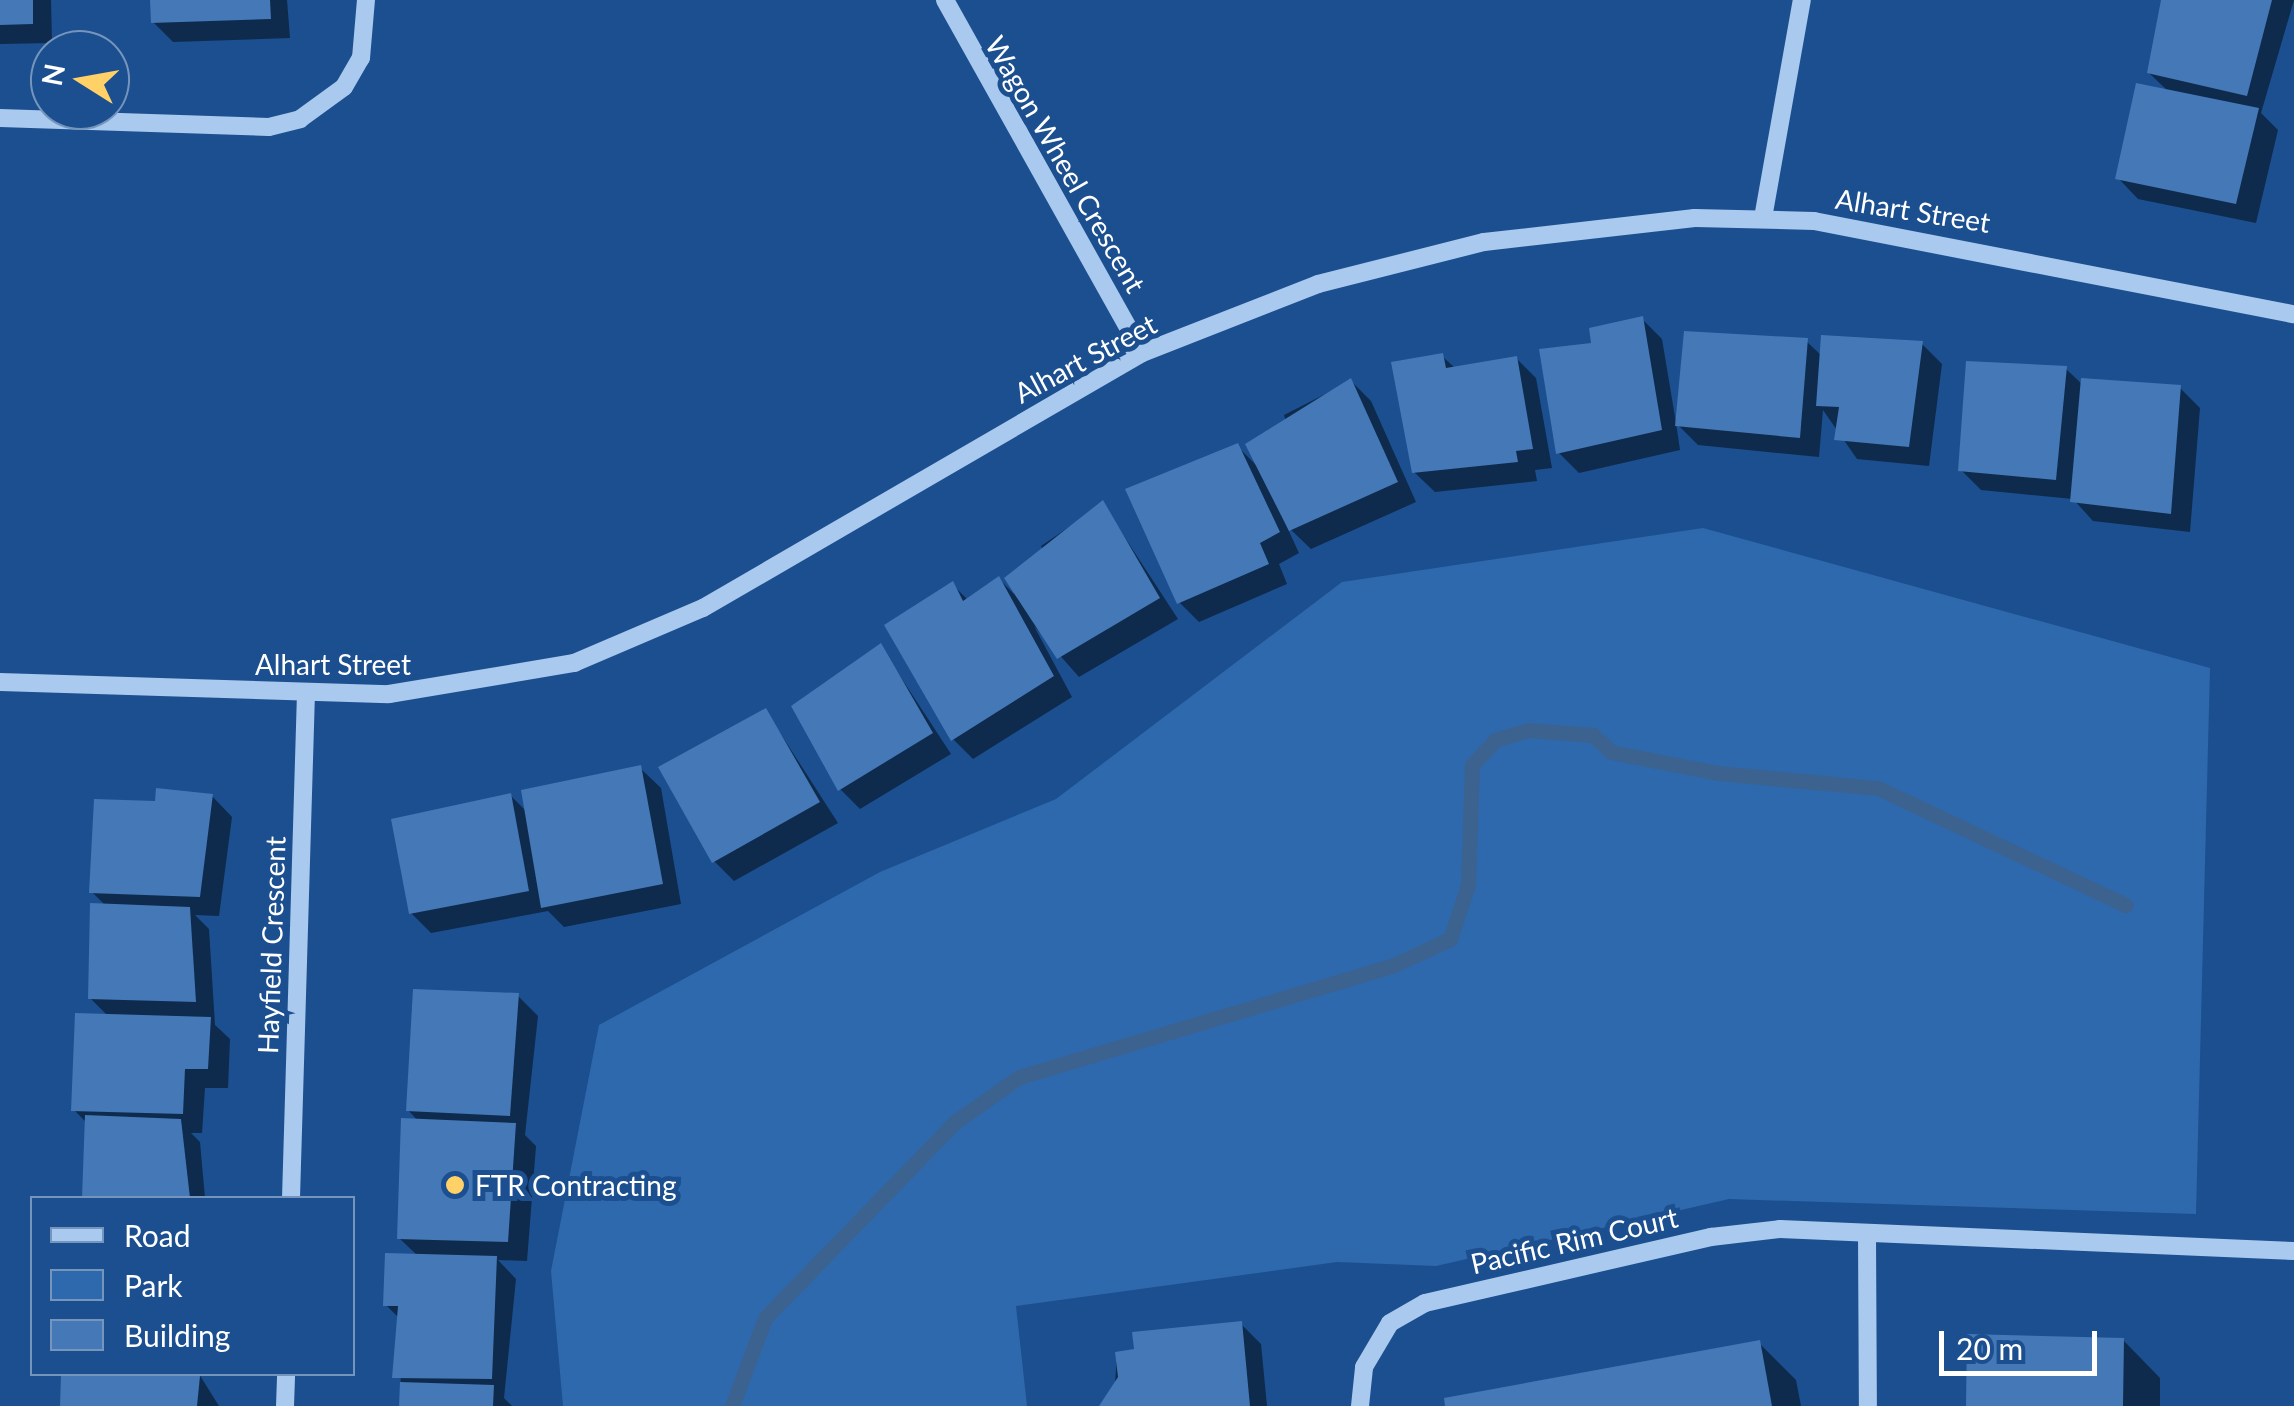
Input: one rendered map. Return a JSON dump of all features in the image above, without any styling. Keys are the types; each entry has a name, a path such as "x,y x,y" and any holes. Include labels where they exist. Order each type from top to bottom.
{"street":[{"path":"0,118 270,128 300,119 344,86 361,58 366,0"},
{"name":"Wagon Wheel Crescent","path":"945,0 1142,353"},
{"path":"1764,218 1802,0"},
{"name":"Alhart Street","path":"0,682 306,694 476,686 642,640 1142,353 1398,258 1587,227 1764,218 1937,239 2294,314"},
{"name":"Hayfield Crescent","path":"291,1196 306,694"},
{"name":"Pacific Rim Court","path":"1360,1406 1364,1367 1390,1323 1425,1302 1711,1237 1780,1228 2294,1251"},
{"path":"1866,1234 1868,1406"},
{"path":"284,1406 286,1376"}],"green space":[{"path":"1703,528 2210,668 2196,1214 1729,1199 1436,1266 1337,1262 1016,1306 1027,1406 563,1406 551,1271 599,1025 880,872 1056,799 1342,582"}],"building":[{"path":"0,0 33,0 33,24 0,25"},
{"path":"150,0 270,0 271,19 151,23"},
{"path":"2161,0 2272,0 2247,96 2147,73"},
{"path":"2136,83 2259,108 2236,204 2115,179"},
{"path":"1643,316 1662,430 1556,454 1539,349 1591,343 1589,328"},
{"path":"1684,331 1808,338 1800,438 1675,426"},
{"path":"1821,335 1923,341 1909,447 1834,440 1839,407 1816,406"},
{"path":"1443,353 1446,368 1517,356 1533,449 1516,451 1518,462 1412,473 1391,362"},
{"path":"1966,361 2067,366 2056,480 1958,471"},
{"path":"1351,378 1398,482 1289,531 1245,444"},
{"path":"2081,378 2181,385 2171,514 2070,502"},
{"path":"1238,443 1280,532 1260,543 1269,564 1177,604 1125,489"},
{"path":"1103,500 1160,598 1057,659 1004,578"},
{"path":"999,576 1054,676 951,741 884,625 953,581 963,601"},
{"path":"881,643 933,733 838,791 791,706"},
{"path":"766,708 820,802 712,863 658,767"},
{"path":"641,765 663,884 541,908 521,790"},
{"path":"156,788 213,794 200,897 89,893 94,799 155,801"},
{"path":"511,793 529,891 409,914 391,819"},
{"path":"90,903 190,907 196,1002 88,999"},
{"path":"413,989 519,993 510,1116 406,1111"},
{"path":"75,1013 211,1017 208,1069 185,1069 183,1114 71,1111"},
{"path":"85,1115 181,1119 190,1196 82,1196"},
{"path":"401,1118 516,1123 508,1242 397,1239"},
{"path":"385,1253 497,1256 492,1379 392,1378 398,1306 383,1306"},
{"path":"1242,1321 1250,1406 1099,1406 1118,1377 1115,1352 1134,1349 1132,1332"},
{"path":"1967,1334 2124,1338 2123,1406 1966,1406"},
{"path":"1760,1340 1772,1406 1445,1406 1444,1398"},
{"path":"61,1376 200,1376 197,1406 60,1406"},
{"path":"400,1382 494,1385 493,1406 399,1406"}],"waterway":[{"path":"732,1406 765,1318 955,1122 1019,1077 1394,965 1450,939 1468,885 1472,765 1495,740 1528,730 1593,735 1611,752 1718,773 1878,788 2126,905"}],"place":[{"name":"FTR Contracting","path":"455,1185"}]}
